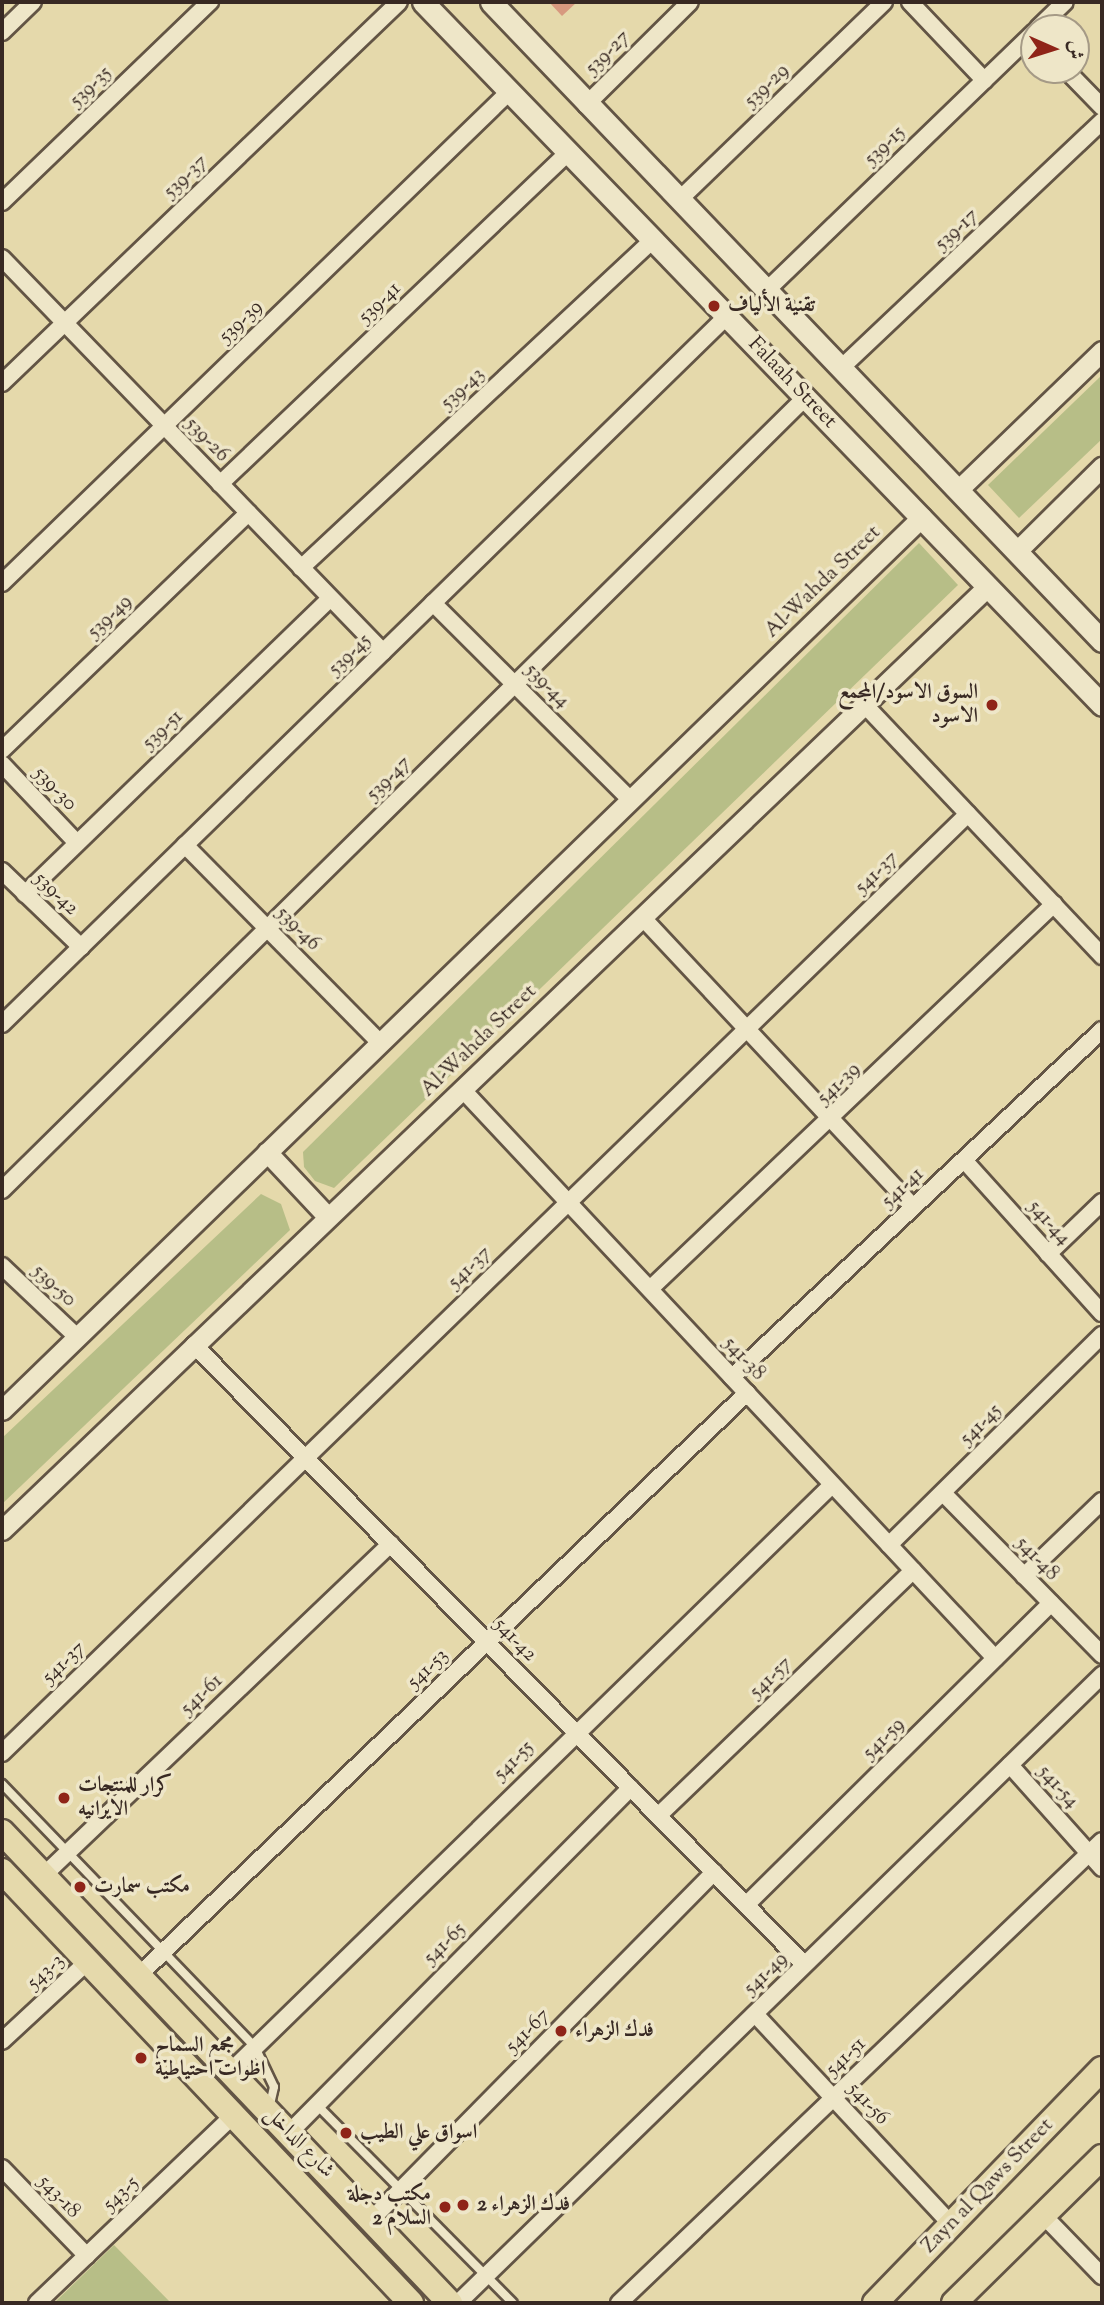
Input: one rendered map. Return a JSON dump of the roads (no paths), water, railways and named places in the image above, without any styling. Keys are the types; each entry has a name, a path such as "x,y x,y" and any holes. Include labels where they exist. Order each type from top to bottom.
{"main road":[{"name":"Falaah Street","path":"424,2 1102,705"},
{"path":"491,2 586,105 1102,640"},
{"name":"شارع الداخل","path":"2,1832 450,2303"},
{"name":"شارع الداخل","path":"4,1878 234,2115 411,2303"},
{"name":"Zayn al Qaws Street","path":"875,2303 1102,2069"},
{"path":"954,2303 1102,2157"}],"street":[{"path":"2,32 33,2"},
{"name":"539-35","path":"2,202 210,2"},
{"name":"539-37","path":"2,383 399,2"},
{"name":"539-27","path":"586,105 690,2"},
{"name":"539-29","path":"679,200 884,2"},
{"path":"910,2 984,80"},
{"name":"539-15","path":"766,291 1020,46"},
{"path":"1080,84 1102,107"},
{"name":"539-39","path":"2,583 510,91"},
{"name":"539-17","path":"840,369 1102,121"},
{"name":"539-41","path":"220,484 569,152"},
{"name":"539-43","path":"301,568 653,240"},
{"name":"539-26","path":"2,258 383,652"},
{"name":"539-45","path":"2,1024 727,316"},
{"path":"958,490 1102,351"},
{"name":"539-47","path":"2,1190 806,397"},
{"path":"1017,551 1102,467"},
{"name":"539-49","path":"2,750 248,513"},
{"name":"Al-Wahda Street","path":"2,1410 922,517"},
{"name":"Al-Wahda Street","path":"2,1530 988,586"},
{"name":"539-51","path":"26,894 330,597"},
{"name":"539-44","path":"433,603 631,800"},
{"path":"864,704 1102,956"},
{"name":"539-30","path":"2,764 77,843"},
{"name":"541-37","path":"2,1753 968,814"},
{"name":"539-46","path":"185,845 380,1043"},
{"name":"539-42","path":"2,871 80,947"},
{"name":"541-39","path":"650,1289 831,1121 1054,904"},
{"path":"642,917 913,1208"},
{"name":"541-41","path":"732,1377 1102,1030"},
{"name":"541-38","path":"462,1088 995,1658"},
{"path":"267,1152 328,1217"},
{"name":"541-44","path":"964,1160 1102,1313"},
{"path":"1048,1254 1102,1202"},
{"name":"539-50","path":"2,1266 77,1337"},
{"name":"541-45","path":"889,1545 1102,1335"},
{"name":"541-42","path":"194,1345 805,1965"},
{"name":"541-53","path":"138,1976 747,1393"},
{"name":"541-55","path":"230,2072 574,1731 832,1485"},
{"name":"541-48","path":"943,1493 1102,1655"},
{"path":"1024,1576 1102,1501"},
{"name":"541-61","path":"43,1876 391,1545"},
{"name":"541-57","path":"658,1816 913,1571"},
{"name":"541-59","path":"746,1905 1051,1603"},
{"name":"541-49","path":"458,2303 1102,1675"},
{"name":"541-54","path":"1010,1765 1102,1868"},
{"name":"541-65","path":"290,2133 315,2103 631,1788"},
{"name":"541-51","path":"619,2303 1102,1841"},
{"name":"541-67","path":"372,2219 714,1872"},
{"name":"543-3","path":"2,2041 87,1962"},
{"name":"541-56","path":"755,2014 950,2223"},
{"name":"543-5","path":"37,2303 234,2115"},
{"name":"543-18","path":"2,2168 86,2256"},
{"path":"1043,2215 1102,2276"}],"lane":[{"path":"2,1784 256,2047 274,2087 269,2111"},
{"path":"315,2103 399,2192 513,2303"}],"place":[{"name":"تقنية الألياف","path":"714,306"},
{"name":"السوق الاسود/المجمع الاسود","path":"992,705"},
{"name":"كرار للمنتجات الايرانيه","path":"64,1798"},
{"name":"مكتب سمارت","path":"80,1887"},
{"name":"فدك الزهراء","path":"561,2031"},
{"name":"مجمع السماح اظوات احتياطية","path":"141,2058"},
{"name":"اسواق علي الطيب","path":"346,2133"},
{"name":"فدك الزهراء 2","path":"463,2205"},
{"name":"مكتب دجلة السلام 2","path":"445,2207"}]}
